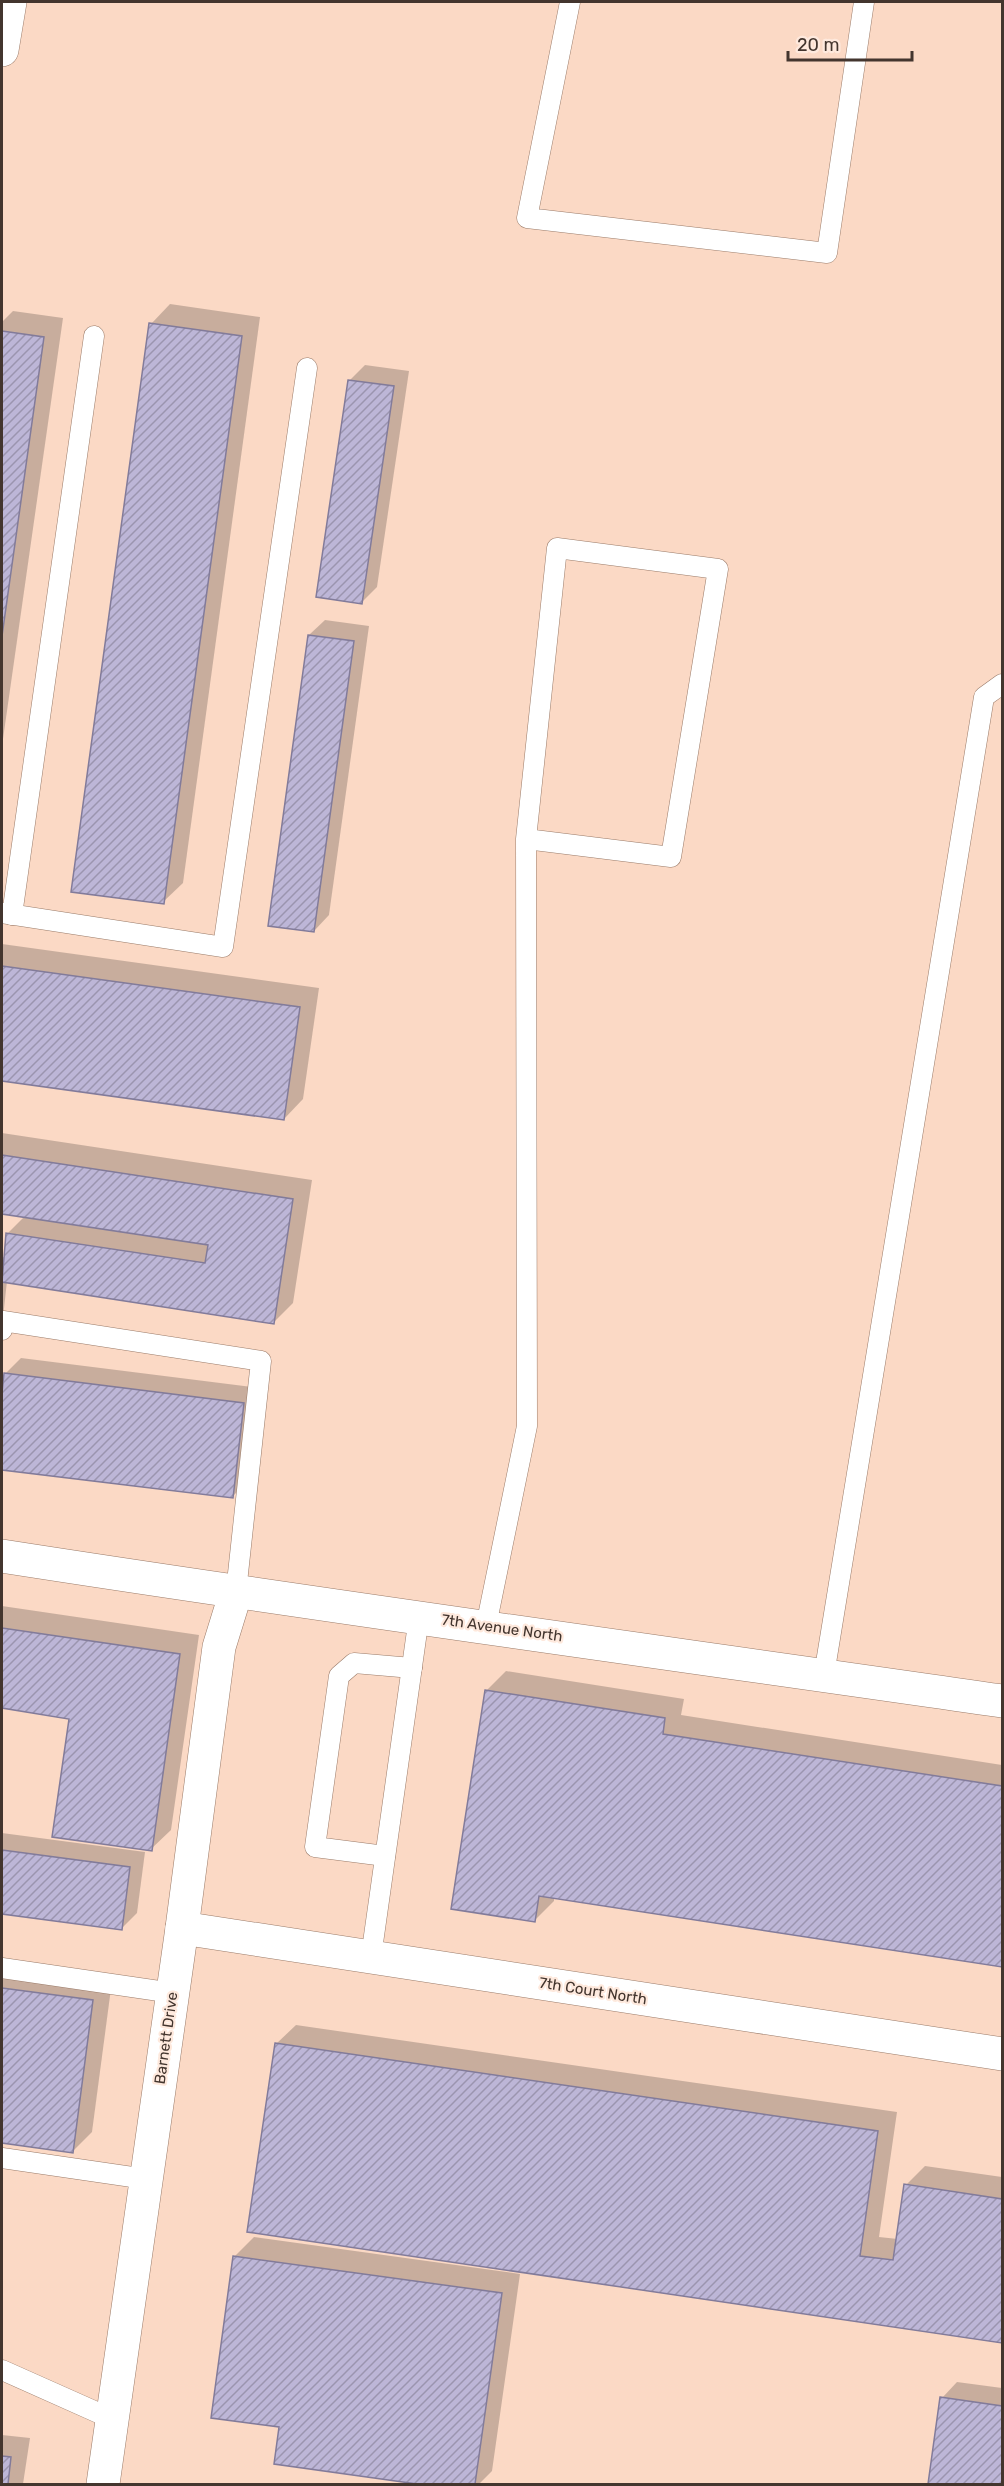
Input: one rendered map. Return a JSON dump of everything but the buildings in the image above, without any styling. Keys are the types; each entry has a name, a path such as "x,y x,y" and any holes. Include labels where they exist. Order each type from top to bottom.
{"street":[{"path":"2,50 10,2"},
{"name":"7th Avenue North","path":"2,1556 236,1592 1002,1701"},
{"name":"Barnett Drive","path":"103,2484 183,1928 219,1647 236,1592"},
{"name":"7th Court North","path":"183,1928 1002,2054"}],"lane":[{"path":"570,2 527,218 827,253 864,2"},
{"path":"94,336 7,914 223,947 307,368"},
{"path":"486,1626 527,1426 526,839 557,548 718,569 670,857 526,839"},
{"path":"824,1675 984,697 1002,684"},
{"path":"2,1330 3,1321 261,1361 236,1592"},
{"path":"371,1957 419,1617"},
{"path":"385,1856 315,1847 339,1676 354,1663 412,1668"},
{"path":"2,1968 173,1993"},
{"path":"2,2158 146,2179"},
{"path":"2,2370 112,2419"}]}
